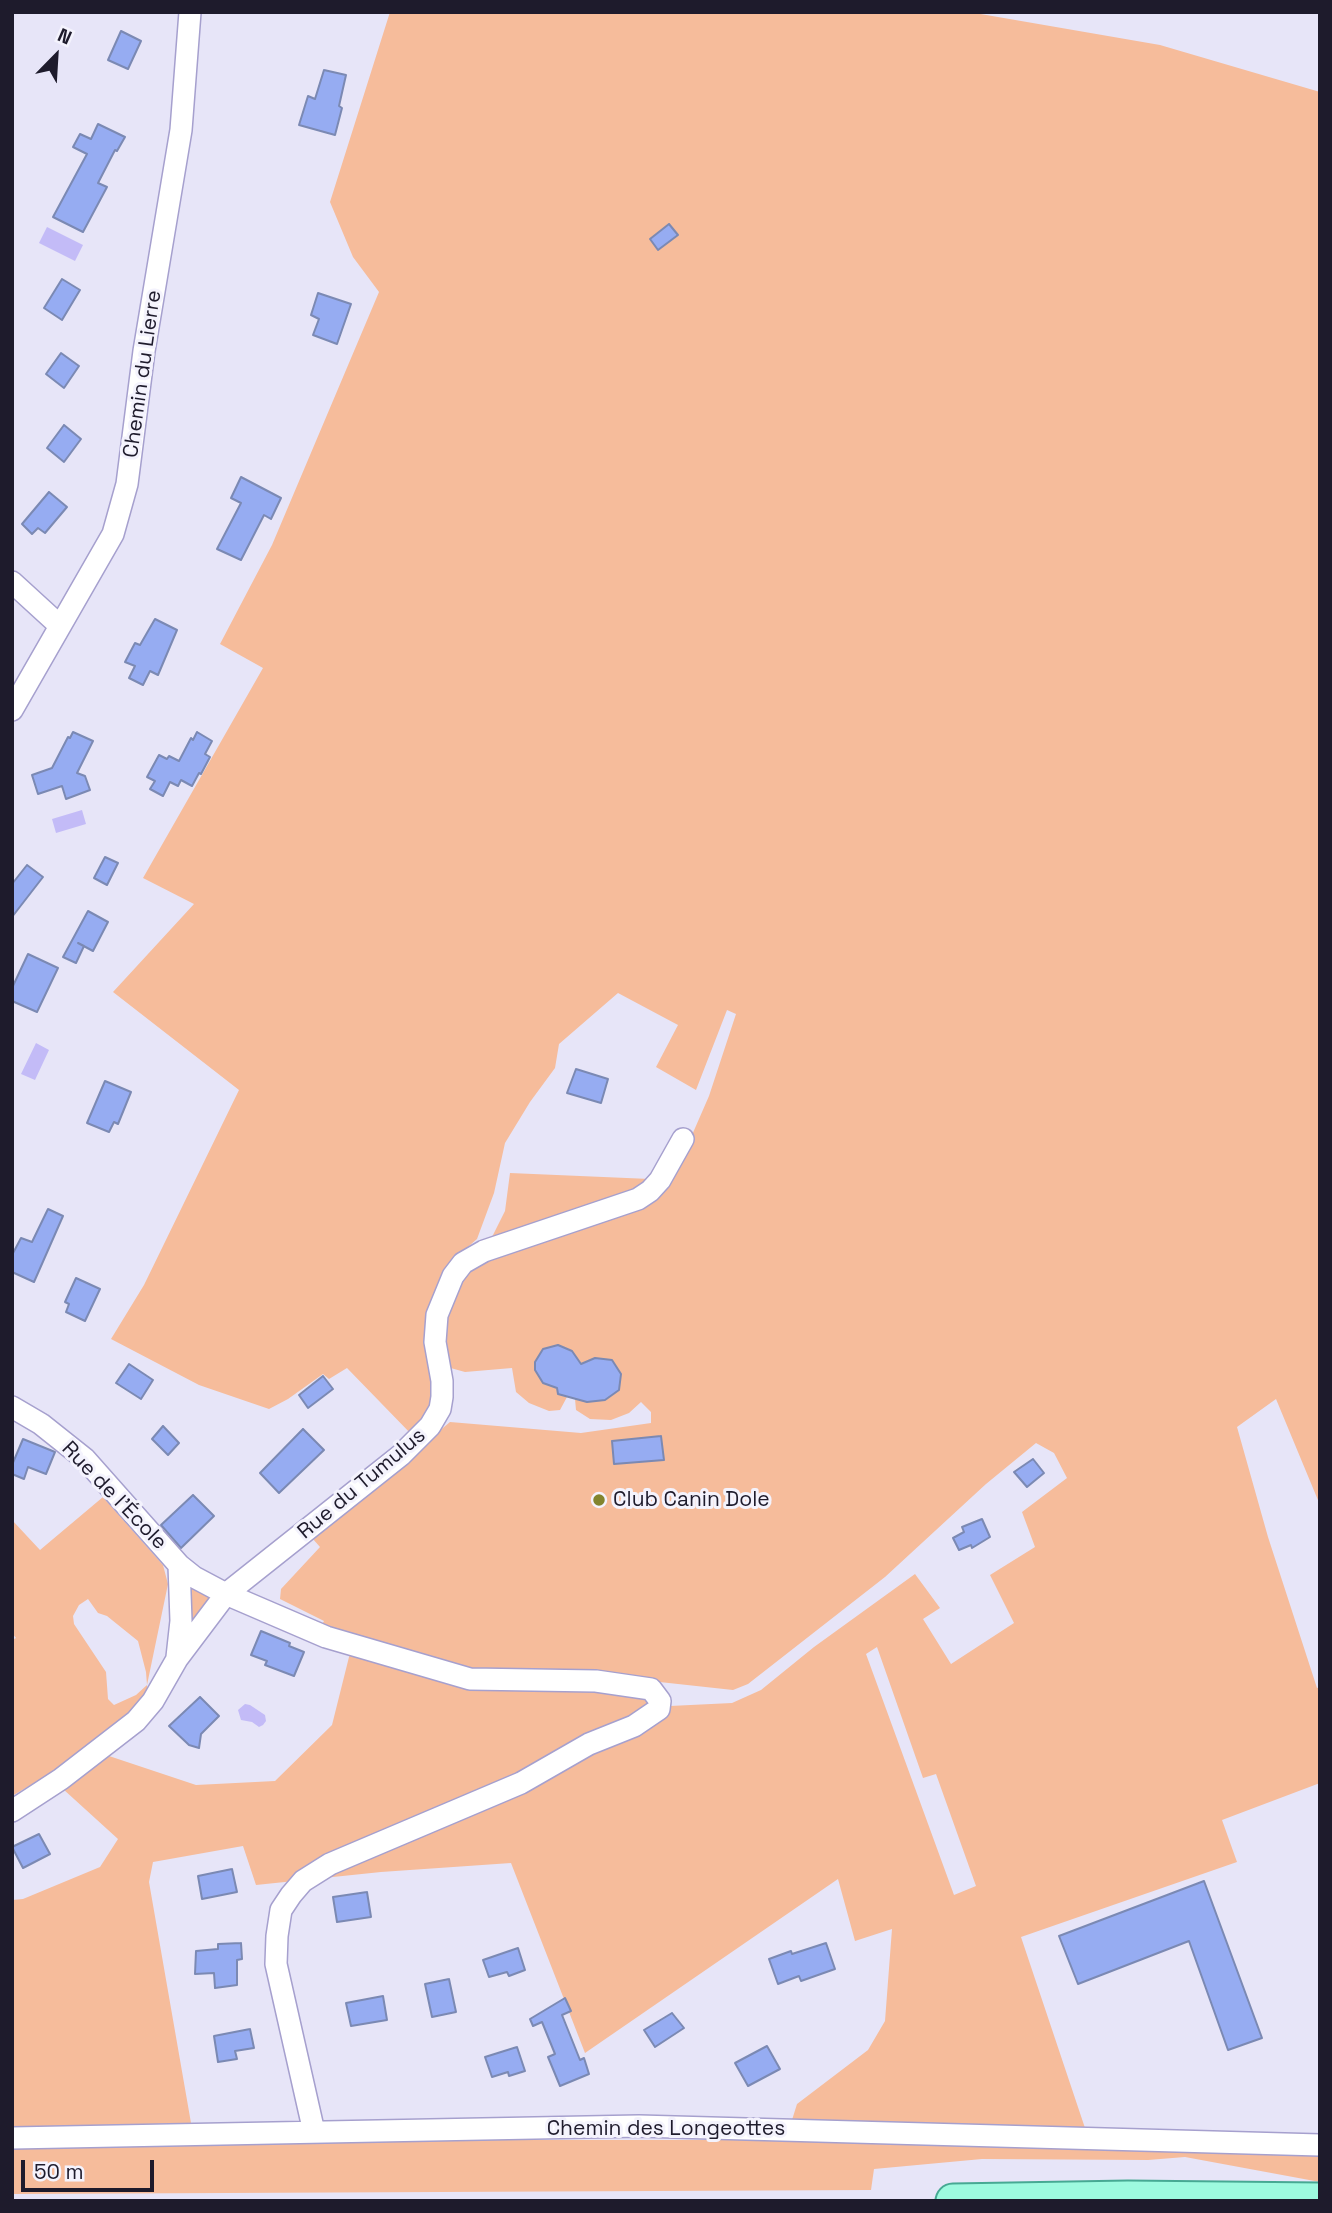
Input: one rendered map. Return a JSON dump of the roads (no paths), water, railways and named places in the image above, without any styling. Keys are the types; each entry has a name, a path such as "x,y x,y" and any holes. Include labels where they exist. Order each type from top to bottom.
{"main road":[{"path":"953,2201 1128,2198 1320,2200"}],"street":[{"name":"Chemin du Lierre","path":"12,710 113,534 127,484 144,351 181,130 190,12"},
{"path":"12,582 59,625"},
{"name":"Rue du Tumulus","path":"12,1811 61,1779 136,1721 153,1701 177,1659 226,1594 401,1455 430,1426 440,1409 442,1397 435,1342 437,1315 453,1276 463,1263 484,1251 638,1199 660,1180 683,1139"},
{"name":"Rue de l'École","path":"12,1407 41,1424 85,1459 179,1565 194,1577 226,1594 326,1637 470,1679 596,1681 651,1689 660,1701 659,1709 634,1726 589,1744 521,1783 330,1864 303,1881 291,1895 281,1910 276,1964 314,2132"},
{"name":"Rue de l'École","path":"177,1659 181,1621 179,1565"},
{"name":"Chemin des Longeottes","path":"12,2138 639,2126 1320,2145"}],"place":[{"name":"Club Canin Dole","path":"599,1500"}]}
